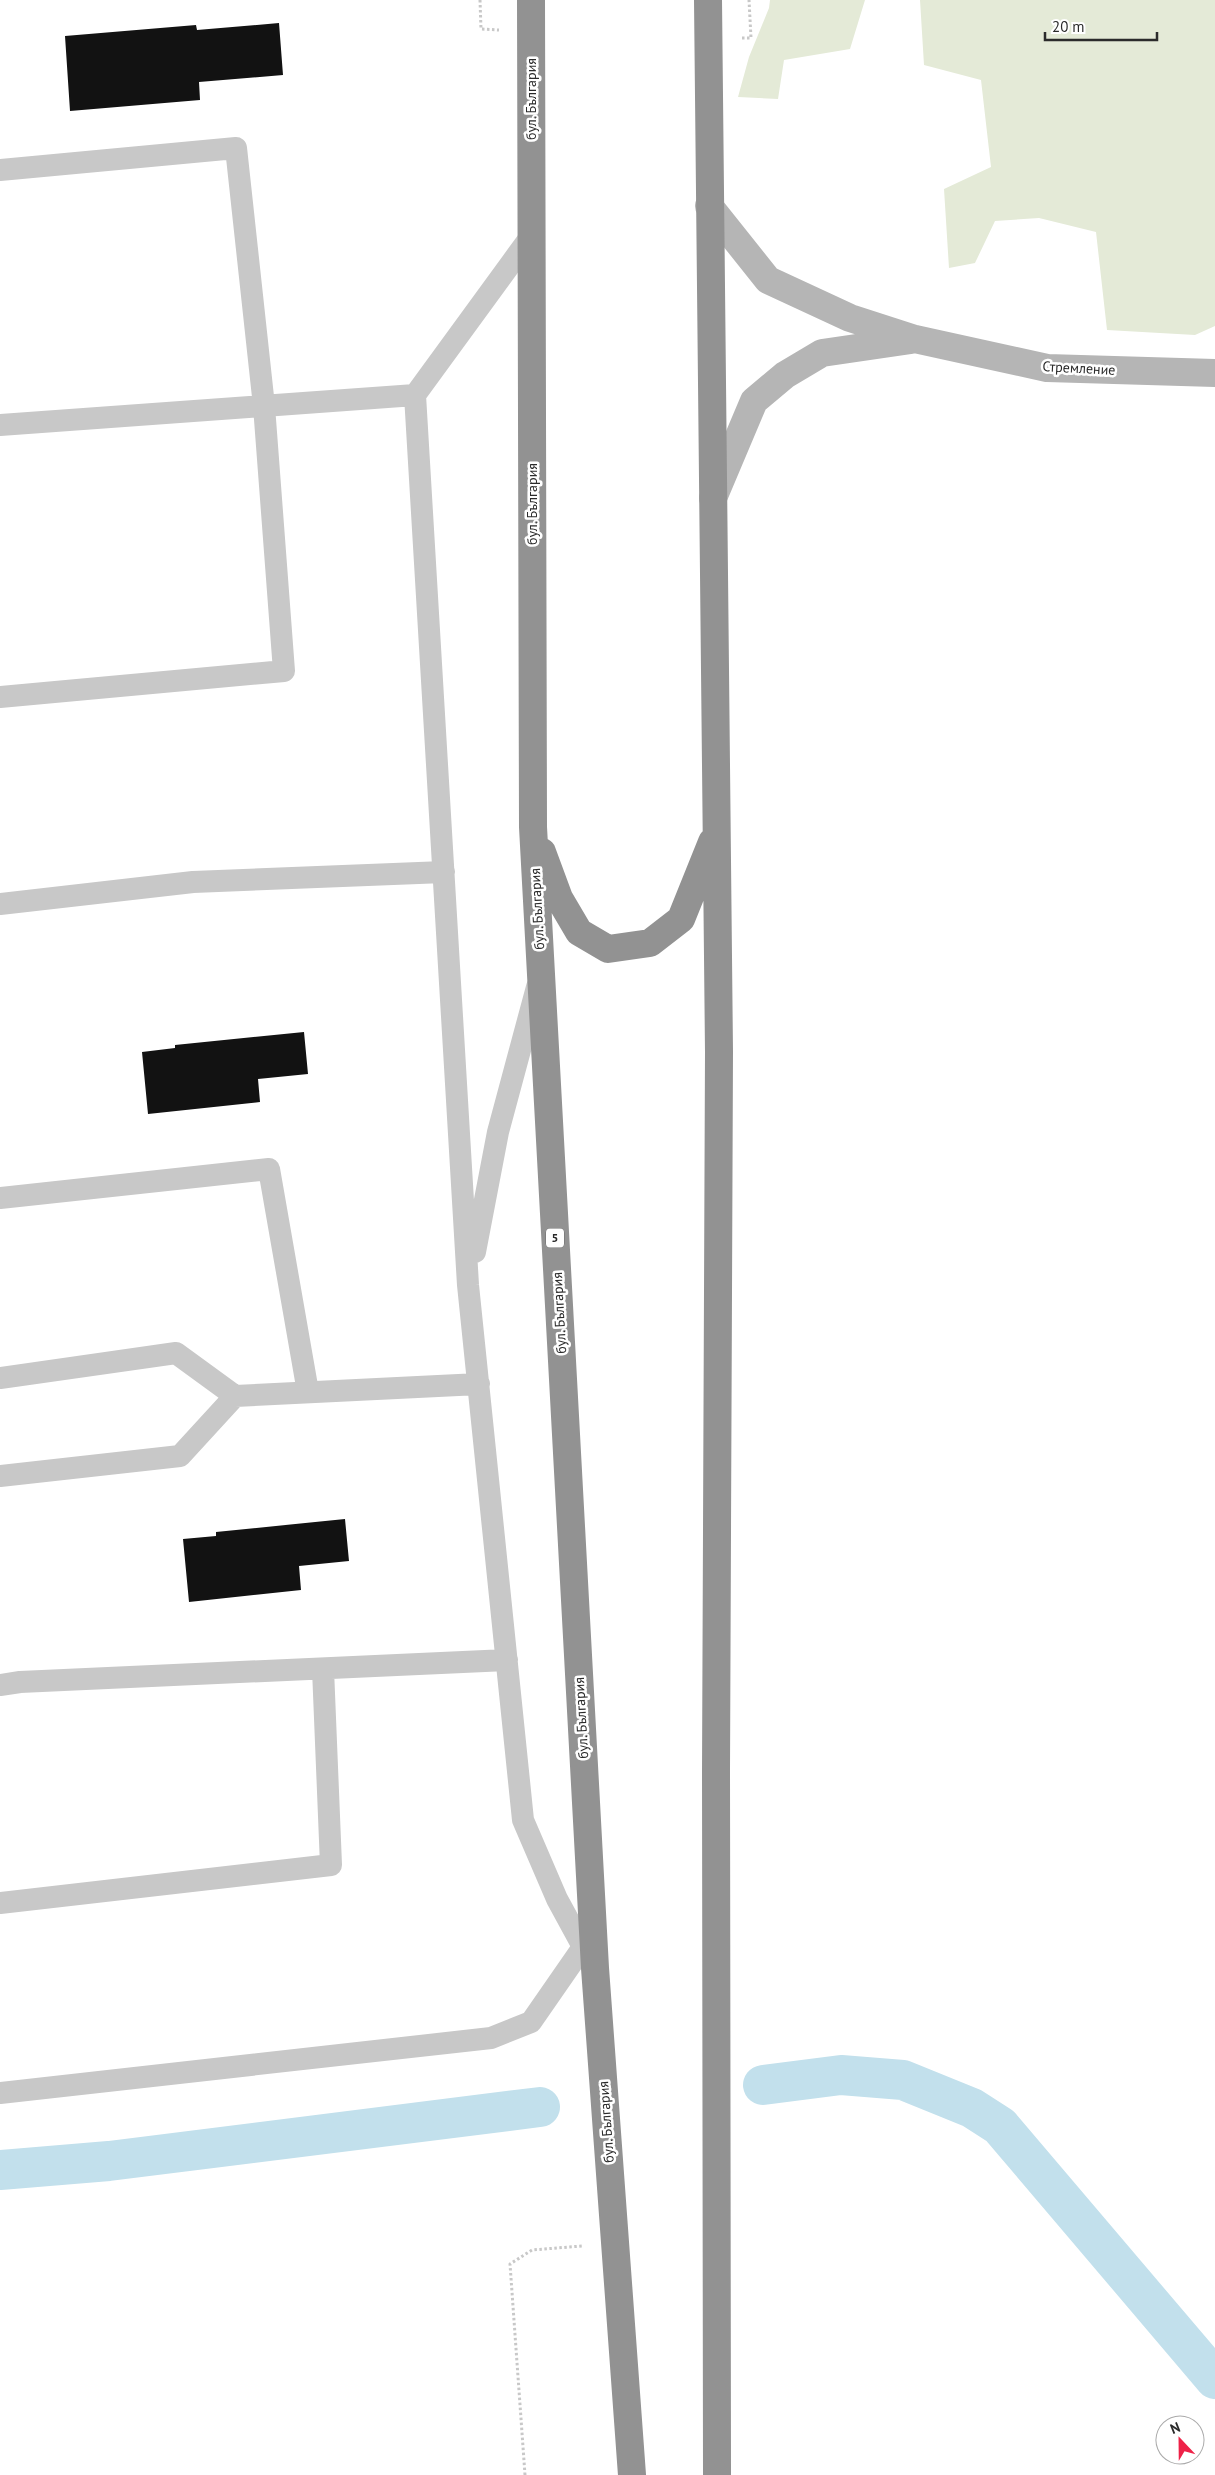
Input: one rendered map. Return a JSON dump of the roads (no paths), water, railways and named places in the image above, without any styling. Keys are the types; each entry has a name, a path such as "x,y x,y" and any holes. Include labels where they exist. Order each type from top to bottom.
{"highway":[{"name":"бул. България","path":"531,0 533,827 589,1957 615,2244 632,2475"},
{"path":"708,0 719,1052 716,1772 717,2475"},
{"path":"533,827 559,898 579,932 608,949 650,943 681,919 717,831"}],"street":[{"name":"Стремление","path":"709,206 768,280 850,318 915,339 1047,368 1215,373"},
{"path":"713,498 754,401 785,375 822,353 915,339"}],"lane":[{"path":"0,170 236,148 264,406 284,670 0,697"},
{"path":"0,2093 491,2038 530,2022 589,1957 557,1900 523,1820 468,1285 415,395 531,236"},
{"path":"0,425 415,395"},
{"path":"0,904 193,882 444,872"},
{"path":"468,1285 498,1132 540,975"},
{"path":"0,1198 269,1169 308,1392"},
{"path":"0,1378 176,1353 235,1396 479,1384"},
{"path":"0,1476 180,1456 235,1396"},
{"path":"0,1685 30,1682 507,1660"},
{"path":"0,1904 331,1866 323,1669"}],"waterway":[{"path":"763,2085 841,2075 903,2080 972,2108 1000,2126 1215,2379"},
{"path":"0,2170 109,2161 540,2107"}]}
